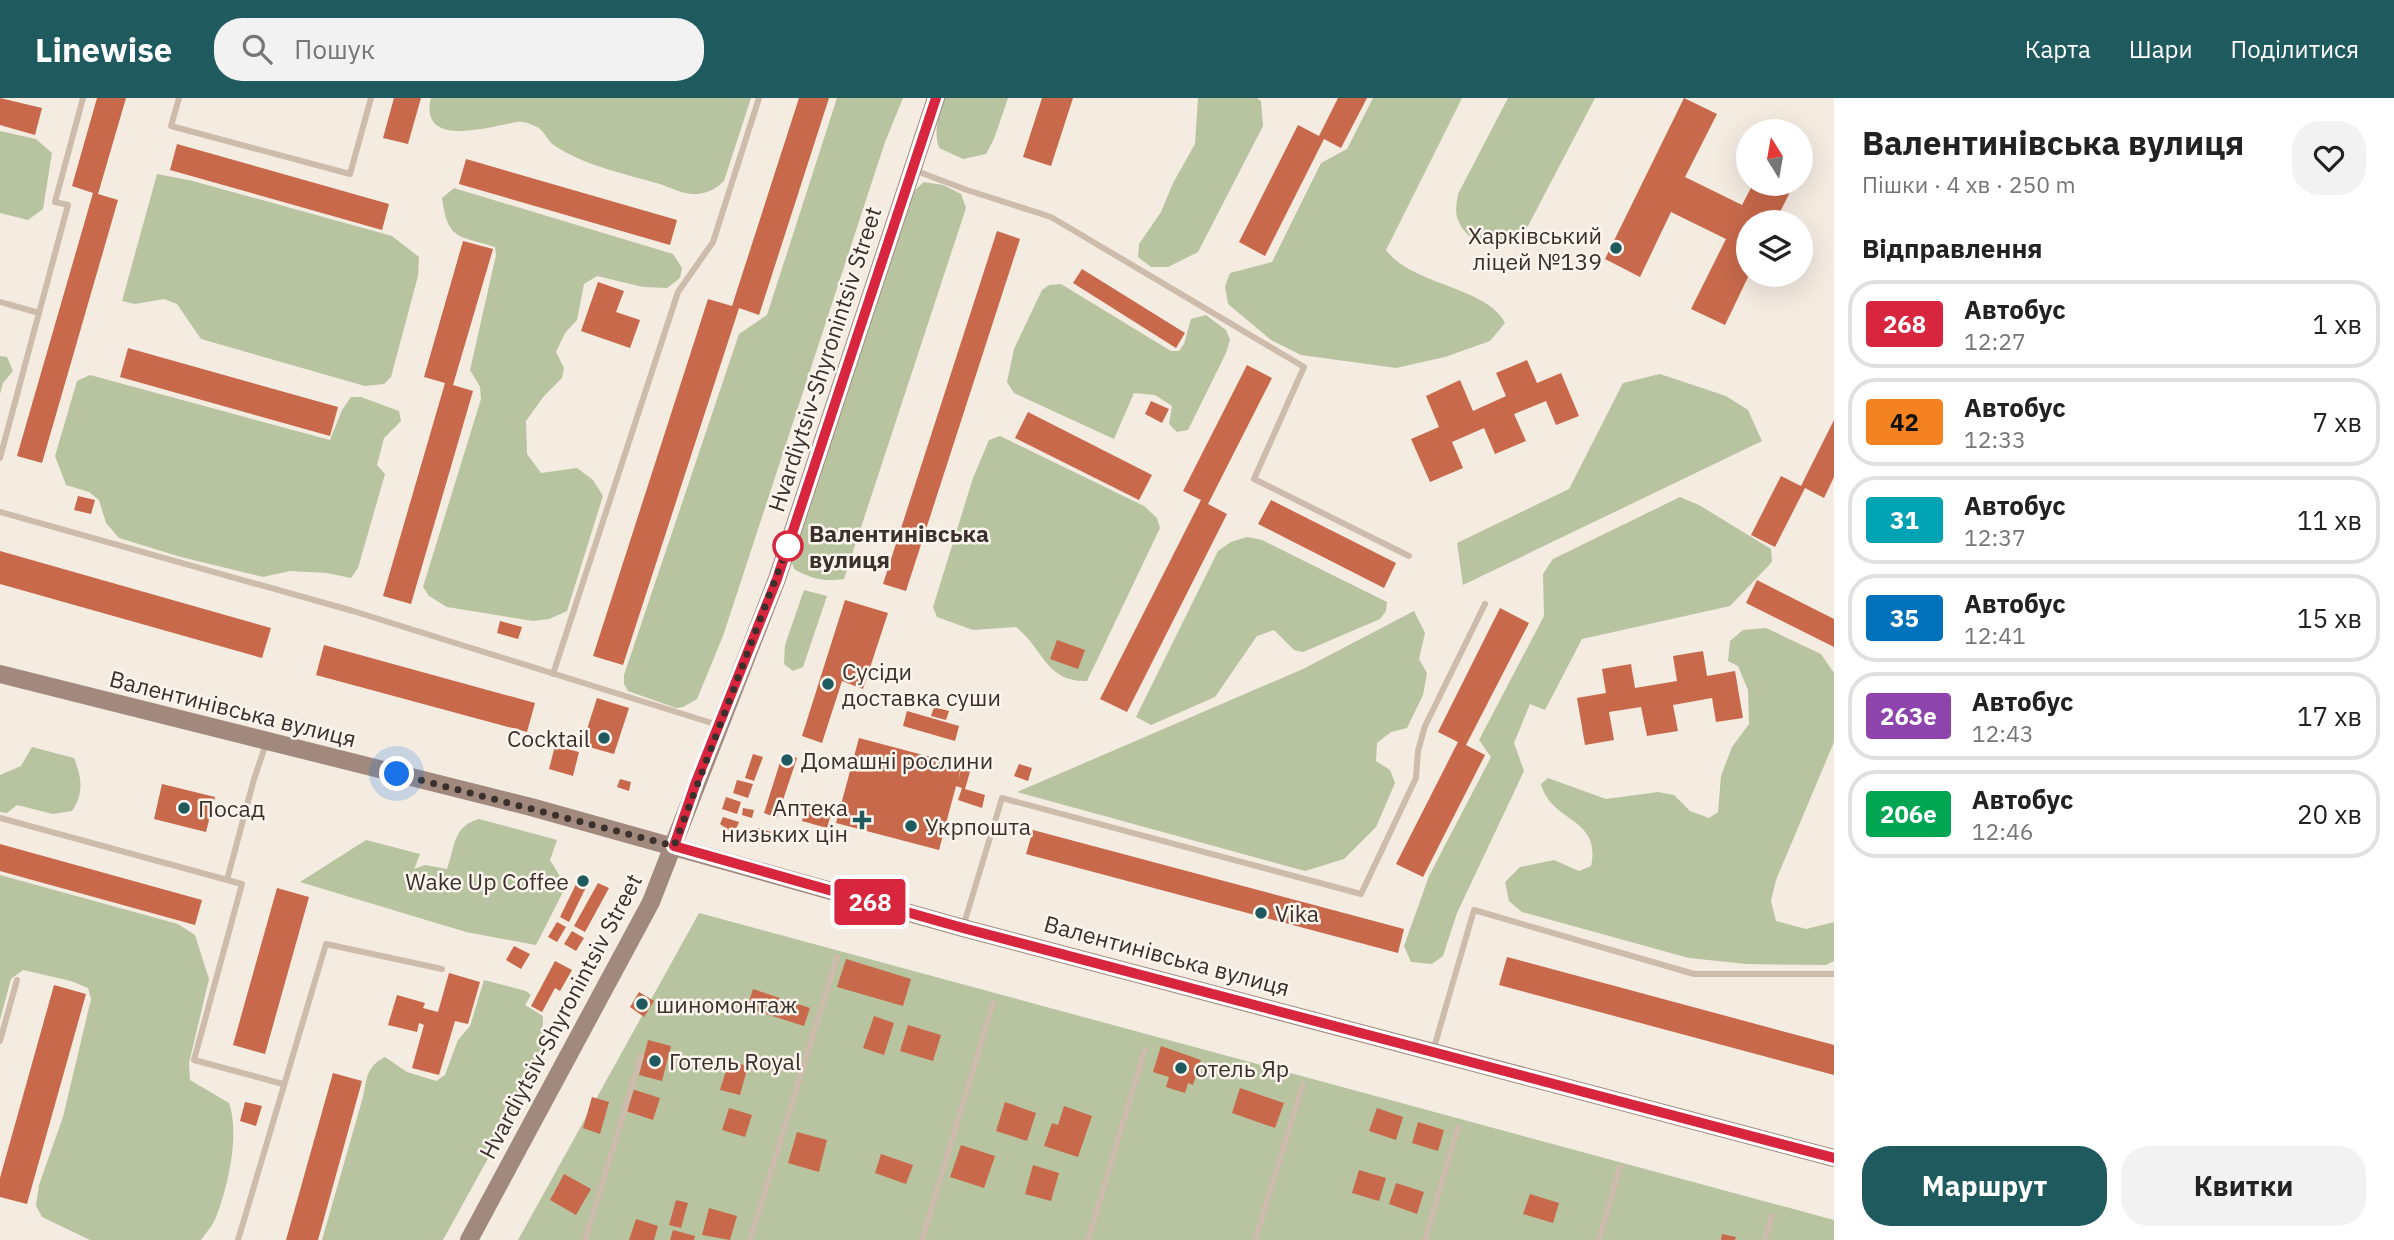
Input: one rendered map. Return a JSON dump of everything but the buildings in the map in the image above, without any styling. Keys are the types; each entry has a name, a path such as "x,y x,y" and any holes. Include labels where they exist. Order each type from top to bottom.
{"street":[{"name":"Hvardiytsiv-Shyronintsiv Street","path":"469,1240 620,963 651,902 674,846 777,579 936,98"},
{"name":"Валентинівська вулиця","path":"0,674 531,807 963,928 1834,1158"}],"lane":[{"path":"179,98 171,126 350,174 371,98"},
{"path":"553,674 678,292 713,242 759,98"},
{"path":"0,458 68,205 55,202 80,99"},
{"path":"912,170 1051,217 1304,367 1254,479 1409,556"},
{"path":"0,302 39,313"},
{"path":"0,512 353,611 720,725"},
{"path":"963,928 1002,798 1361,894 1416,778 1418,751 1425,726 1485,604"},
{"path":"227,880 254,779 267,742"},
{"path":"0,818 242,884 194,1060 283,1084"},
{"path":"1433,1051 1474,910 1694,974 1834,974"},
{"path":"238,1240 326,944 442,970"},
{"path":"750,1240 836,957"},
{"path":"0,1041 17,981"},
{"path":"922,1240 993,1003"},
{"path":"1088,1240 1145,1049"},
{"path":"585,1240 641,1056"},
{"path":"1255,1240 1303,1084"},
{"path":"1425,1240 1458,1127"},
{"path":"1599,1240 1620,1167"},
{"path":"1765,1240 1772,1216"}],"green space":[{"path":"431,98 751,98 724,181 708,192 692,194 580,159 555,146 540,129 527,123 517,122 475,130 446,130 435,124 430,114"},
{"path":"837,98 903,98 885,142 723,636 697,699 676,708 628,691 624,684 624,675 739,334 767,315"},
{"path":"944,98 1008,98 986,154 963,159 939,148 937,129"},
{"path":"1198,98 1257,98 1261,101 1263,126 1198,252 1168,267 1151,267 1138,257 1139,244 1161,212 1173,183 1195,144"},
{"path":"1373,98 1462,98 1386,250 1398,262 1413,271 1483,301 1496,311 1505,323 1490,341 1445,357 1396,368 1301,355 1271,340 1228,304 1225,286 1230,273 1272,262 1321,163 1347,149"},
{"path":"1508,98 1595,98 1528,226 1518,238 1499,246 1473,239 1461,225 1456,211 1458,194"},
{"path":"0,131 36,139 52,153 43,209 28,220 0,213"},
{"path":"157,174 193,181 392,236 419,257 418,276 391,377 384,384 365,386 201,339 177,304 164,299 135,304 122,301"},
{"path":"924,182 943,185 961,194 966,208 844,579 824,580 812,577 794,569 790,557 914,191"},
{"path":"454,188 673,254 682,268 680,278 667,288 643,287 597,276 584,284 577,320 565,333 556,352 564,368 562,378 544,396 526,421 527,454 541,473 577,468 593,480 603,496 567,611 549,619 533,621 447,607 429,596 423,587 481,399 480,387 470,370 496,255 495,247 464,238 452,229 444,212 442,198"},
{"path":"1061,284 1171,351 1179,351 1184,344 1191,319 1206,315 1226,330 1230,340 1226,353 1188,430 1177,432 1169,424 1172,406 1155,395 1134,393 1114,439 1014,393 1007,382 1014,349 1042,290 1049,285"},
{"path":"0,356 7,357 13,371 3,383 0,394"},
{"path":"1660,374 1726,396 1748,410 1762,441 1463,585 1457,543 1569,489 1623,383"},
{"path":"90,375 330,440 342,410 351,397 361,397 399,411 401,421 384,438 377,465 385,474 358,568 351,578 327,573 290,571 263,577 181,557 119,538 106,523 99,500 89,492 66,485 55,456 77,381"},
{"path":"1000,436 1144,506 1157,518 1160,528 1087,681 1073,680 1053,670 1016,627 973,630 937,617 933,607 973,478 989,440"},
{"path":"1680,497 1699,505 1771,549 1772,562 1730,606 1582,639 1545,710 1530,704 1514,743 1524,771 1457,913 1443,956 1432,964 1411,962 1404,946 1429,876 1491,757 1479,740 1544,616 1543,574 1553,559"},
{"path":"1247,537 1262,540 1387,602 1386,611 1380,619 1303,652 1294,650 1274,630 1257,636 1215,697 1151,725 1136,717 1218,551 1231,542"},
{"path":"804,590 827,596 803,667 793,671 784,664 785,645"},
{"path":"1414,611 1425,633 1419,659 1427,673 1423,695 1407,728 1391,732 1377,743 1376,761 1390,770 1395,783 1376,827 1344,859 1305,871 1017,792 1303,669"},
{"path":"1766,628 1821,654 1834,673 1834,742 1776,880 1771,901 1776,921 1806,929 1834,922 1834,961 1826,965 1746,964 1689,958 1522,912 1509,901 1505,882 1520,867 1554,860 1579,871 1591,866 1592,850 1589,838 1583,829 1546,797 1541,784 1548,778 1606,799 1658,792 1674,795 1690,811 1709,818 1718,812 1721,776 1732,747 1749,724 1748,690 1738,666 1728,661 1730,641 1743,630"},
{"path":"32,747 74,758 80,785 72,811 53,814 17,805 7,813 0,812 0,775 21,766"},
{"path":"479,819 557,840 550,860 566,886 536,945 466,932 300,882 366,840 420,854 414,869 425,865 447,869 456,838 470,822"},
{"path":"0,875 178,924 195,935 209,979 189,1063 190,1080 229,1103 233,1130 225,1191 215,1220 201,1240 90,1240 42,1217 36,1206 39,1185 63,1117 91,999 88,988 71,981 23,970 11,979 0,1020"},
{"path":"699,913 1834,1220 1834,1240 518,1240"},
{"path":"484,980 526,991 531,995 525,1005 543,1016 542,1057 443,1240 322,1240 371,1069 385,1057 407,1072 436,1081 445,1075 458,1040 470,1026"}],"bus line":[{"name":"268","path":"936,98 777,579 696,782 674,846 963,928 1834,1158"}],"place":[{"name":"Харківський ліцей №139","path":"1616,248"},
{"name":"Валентинівська вулиця","path":"788,546"},
{"name":"Сусіди доставка суши","path":"828,684"},
{"name":"Cocktail","path":"604,738"},
{"name":"Домашні рослини","path":"787,760"},
{"name":"Посад","path":"184,808"},
{"name":"Аптека низьких цін","path":"862,820"},
{"name":"Укрпошта","path":"911,826"},
{"name":"Wake Up Coffee","path":"583,881"},
{"name":"Vika","path":"1261,913"},
{"name":"шиномонтаж","path":"642,1004"},
{"name":"Готель Royal","path":"655,1061"},
{"name":"отель Яр","path":"1181,1068"}],"route":[{"path":"397,774 674,846 696,782 788,546"}]}
